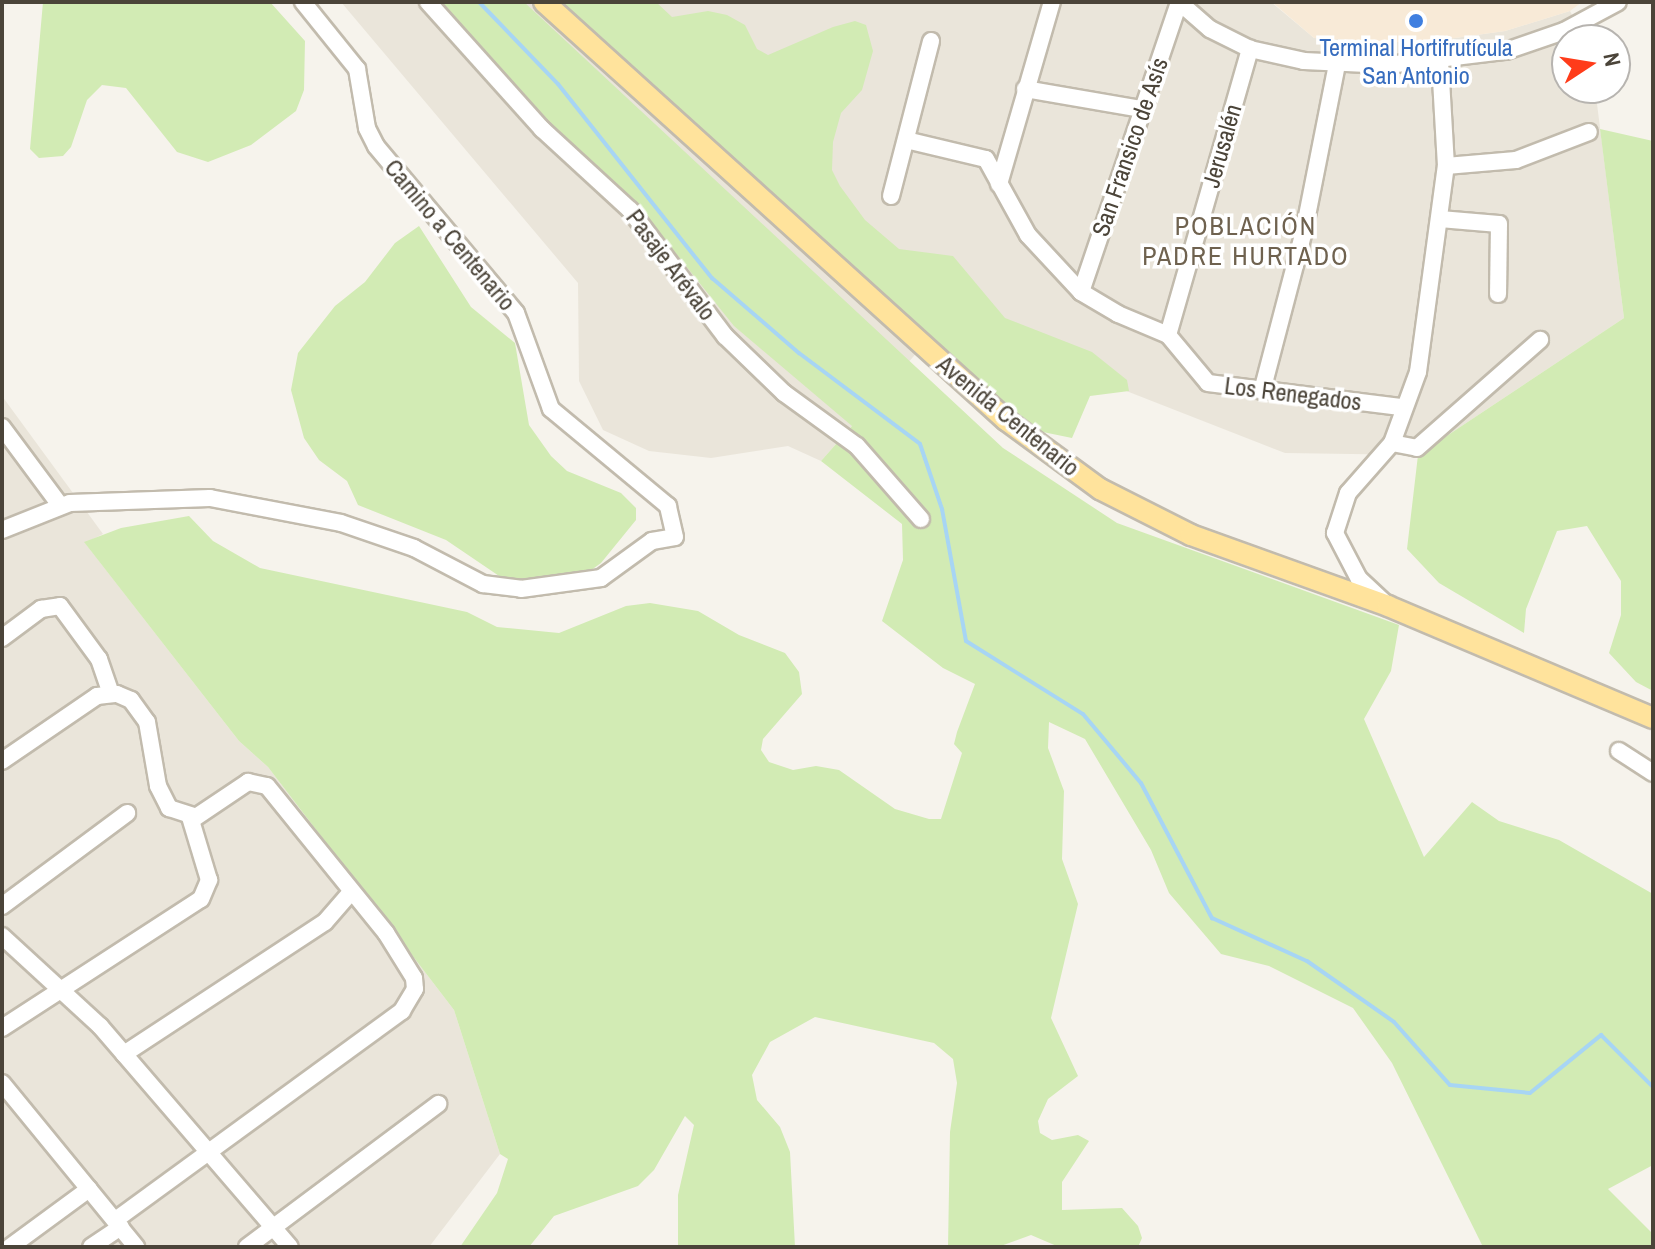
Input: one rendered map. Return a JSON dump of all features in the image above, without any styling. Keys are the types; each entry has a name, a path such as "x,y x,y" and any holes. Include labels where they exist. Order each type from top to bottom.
{"main road":[{"name":"Avenida Centenario","path":"544,2 1006,420 1068,468 1191,535 1388,606 1653,718"}],"street":[{"name":"Camino a Centenario","path":"2,530 60,505 184,496 309,515 397,542 470,579 510,589 588,582 613,572 652,541 675,537 668,506 551,409 516,313 376,146 367,128 357,69 303,2"},
{"name":"Pasaje Arévalo","path":"428,2 542,129 630,210 725,336 776,386 857,446 921,519"},
{"path":"999,184 1052,2"},
{"path":"1179,2 1210,29 1250,49 1337,64 1440,61 1533,43 1618,2"},
{"name":"San Fransico de Asís","path":"1081,292 1179,2"},
{"path":"891,196 931,41"},
{"name":"Jerusalén","path":"1168,335 1250,49"},
{"path":"1388,606 1359,579 1335,533 1348,493 1392,443 1401,407 1418,372 1446,166 1440,61"},
{"path":"1262,391 1304,231 1337,64"},
{"path":"1025,89 1141,109"},
{"path":"1446,166 1516,160 1589,132"},
{"name":"Los Renegados","path":"906,140 986,159 1028,235 1081,292 1118,314 1168,335 1208,383 1401,407"},
{"path":"1440,219 1499,224 1498,294"},
{"path":"1392,443 1417,448 1540,340"},
{"path":"2,427 60,505"},
{"path":"2,638 41,609 60,606 99,659 111,693"},
{"path":"2,761 91,699 111,693 131,700 143,713 161,796 175,812 190,817 207,813 248,782 263,783 408,965 415,989 402,1011 207,1152 91,1247"},
{"path":"1619,751 1653,773"},
{"path":"2,906 127,813"},
{"path":"2,1028 201,899 209,880 190,817"},
{"path":"124,1054 325,922 350,893"},
{"path":"2,936 64,988 275,1225 290,1247"},
{"path":"2,1083 136,1247"},
{"path":"247,1247 438,1104"},
{"path":"10,1247 89,1189"}],"shaded area":[{"path":"341,2 1271,2 1314,38 1419,43 1505,31 1570,11 1577,24 1551,24 1551,104 1597,104 1624,318 1418,455 1285,453 1111,385 959,305 821,461 788,446 711,458 649,451 603,430 579,381 578,283"},
{"name":"Terminal Hortifrutícula San Antonio","path":"1272,2 1582,2 1570,11 1505,31 1419,43 1314,38"},
{"path":"2,396 103,534 85,543 239,741 268,767 454,1010 500,1154 429,1247 2,1247"}],"green space":[{"path":"43,2 270,2 305,41 304,90 296,111 251,145 208,162 177,152 126,88 102,85 87,100 71,147 63,156 39,158 30,149"},
{"path":"441,2 524,2 1003,448 1117,523 1399,625 1391,671 1364,719 1424,857 1472,802 1499,821 1559,840 1653,894 1653,1165 1608,1189 1653,1234 1653,1247 1483,1247 1392,1063 1353,1008 1269,966 1221,954 1169,893 1151,850 1085,739 1049,722 1048,748 1064,791 1062,859 1078,904 1051,1018 1078,1076 1048,1099 1038,1121 1040,1133 1052,1140 1078,1135 1089,1141 1062,1182 1062,1210 1122,1208 1138,1226 1142,1238 1138,1247 1059,1247 1031,1235 998,1247 948,1247 950,1132 957,1083 953,1059 934,1043 815,1017 770,1042 752,1075 757,1100 780,1127 790,1152 795,1247 678,1247 678,1195 694,1125 685,1116 654,1170 638,1186 554,1216 529,1247 460,1247 497,1193 508,1159 500,1154 454,1010 268,767 239,741 84,542 121,528 189,516 213,541 260,568 467,612 497,627 559,633 626,606 650,603 698,611 739,635 785,653 799,672 802,694 763,739 761,750 769,762 793,770 816,766 839,770 895,809 929,819 941,819 962,753 954,744 957,732 975,684 943,668 882,621 903,560 902,524 821,461 852,426 734,326 645,215 552,128"},
{"path":"560,2 656,2 672,17 708,11 727,15 745,25 757,49 768,55 833,27 855,21 866,25 873,51 862,90 841,113 833,142 832,170 840,186 865,220 899,249 953,256 1005,318 1092,352 1127,380 1129,391 1090,396 1072,438 1038,431 892,308"},
{"path":"1600,129 1653,141 1653,691 1636,682 1609,653 1621,615 1621,581 1587,526 1557,531 1526,609 1524,633 1439,583 1407,549 1418,455 1624,318"},
{"path":"419,226 471,307 515,343 529,425 551,456 567,471 621,493 636,508 636,520 601,563 583,576 537,588 505,580 446,540 358,505 347,481 319,460 304,438 291,390 298,353 335,306 365,282 395,243"}],"waterway":[{"path":"479,2 558,84 712,278 799,353 920,444 942,509 966,641 1083,714 1141,783 1212,918 1307,961 1394,1022 1450,1085 1530,1093 1601,1035 1653,1087"}],"place":[{"name":"Terminal Hortifrutícula San Antonio","path":"1416,21"}],"district":[{"name":"POBLACIÓN PADRE HURTADO","path":"1246,241"}]}
